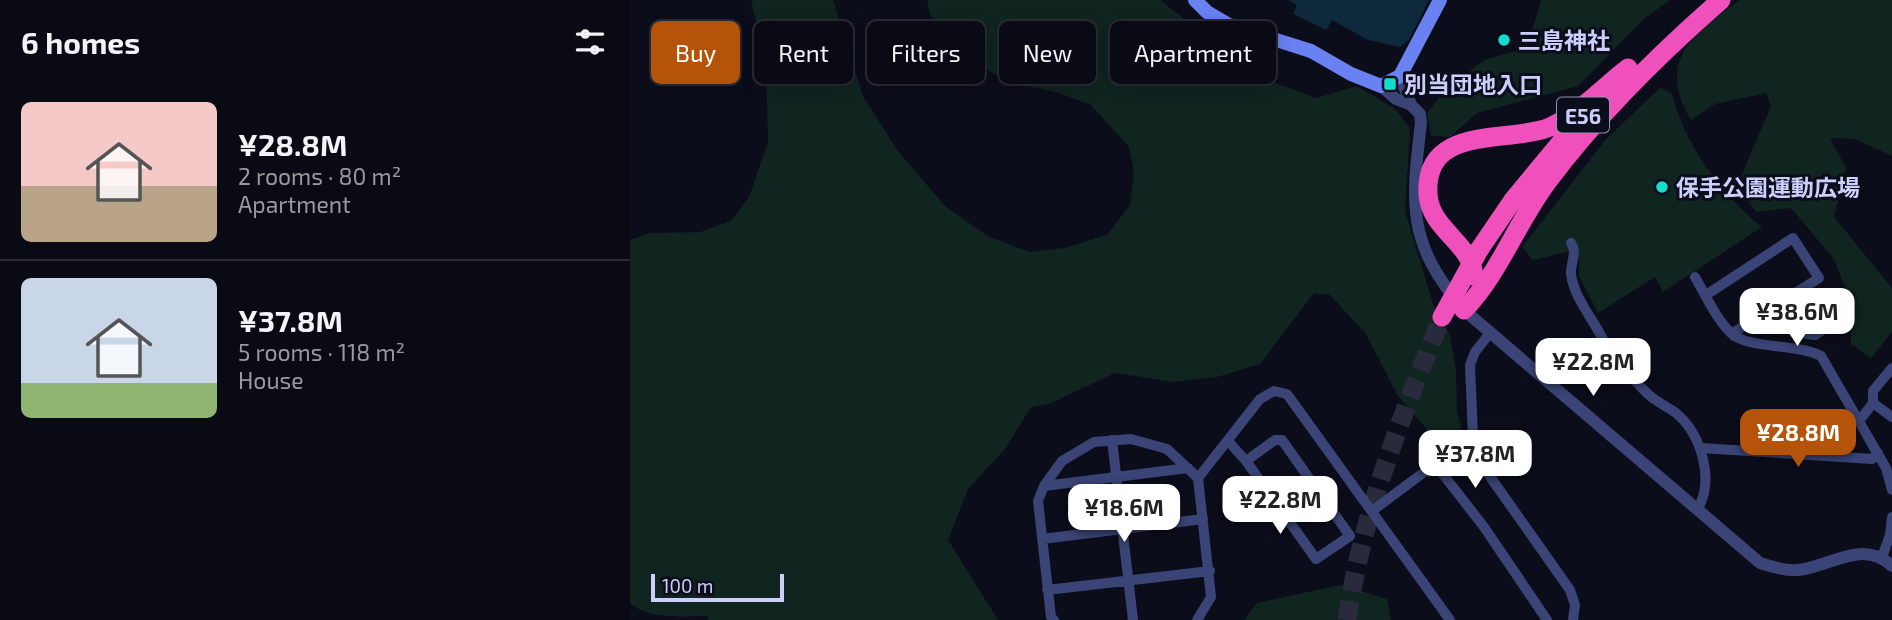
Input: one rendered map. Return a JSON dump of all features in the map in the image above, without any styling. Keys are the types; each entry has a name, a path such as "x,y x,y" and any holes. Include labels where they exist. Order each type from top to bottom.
{"highway":[{"name":"E56","path":"1442,317 1479,250 1550,152 1628,68 1708,0"},
{"path":"1464,310 1480,291 1548,181 1620,95 1721,0"},
{"path":"1464,310 1474,275 1472,262 1444,231 1431,211 1429,186 1436,162 1446,151 1481,136 1530,133 1552,126 1628,68"}],"main road":[{"path":"1195,0 1207,12 1229,25 1311,51 1351,74 1381,86 1400,76 1440,0"}],"street":[{"path":"1400,76 1411,105"},
{"path":"1381,86 1420,114 1413,196 1418,231 1446,290 1490,333 1749,556 1776,568 1809,568 1853,553 1887,561 1892,517"},
{"path":"1706,295 1793,238 1819,278 1736,331 1734,335"},
{"path":"1571,243 1574,248 1573,281 1605,343 1651,397 1690,427 1701,448 1704,499 1697,510"},
{"path":"1695,277 1734,335 1741,340 1810,351 1821,356 1878,453 1892,487"},
{"path":"1783,301 1801,332 1815,335 1834,322"},
{"path":"1490,333 1475,352 1468,378 1475,450 1487,475 1570,590 1575,605 1573,620"},
{"path":"1859,421 1873,403 1873,391 1892,368"},
{"path":"1198,478 1266,394 1274,391 1287,394 1450,620"},
{"path":"1873,403 1892,417"},
{"path":"1054,620 1051,617 1047,590 1038,501 1044,486 1062,461 1094,442 1131,439 1167,449 1198,478 1211,597 1197,620"},
{"path":"1112,440 1133,620"},
{"path":"1228,441 1246,461 1316,559 1350,536 1282,440 1275,440 1246,461"},
{"path":"1701,448 1872,459 1878,453"},
{"path":"1372,511 1435,464 1484,527 1547,620"},
{"path":"1044,486 1188,468"},
{"path":"1042,538 1203,519"},
{"path":"1047,590 1210,571"}],"green space":[{"path":"751,0 833,0 840,21 756,21"},
{"path":"927,0 1160,0 1187,21 1110,21 1110,84 1276,83 1316,98 1357,86 1394,108 1410,128 1405,211 1433,304 1450,335 1456,371 1457,411 1468,455 1450,456 1398,396 1366,334 1330,295 1314,293 1260,364 1217,377 1174,382 1115,373 1049,404 1031,407 1006,448 968,489 948,540 998,620 708,620 708,616 656,615 638,608 630,603 630,240 650,233 700,232 731,221 749,197 768,142 767,84 853,84 853,64 863,96 897,150 945,206 989,237 1030,252 1065,248 1107,235 1130,205 1134,171 1129,147 1091,105 1059,93 1019,84 1096,84 1096,21 999,21 999,76 985,69 985,21 935,21 930,14"},
{"path":"1541,0 1670,0 1645,18 1578,86 1477,113 1450,137 1431,136 1427,113 1445,90 1484,60 1527,48"},
{"path":"1740,0 1892,0 1892,156 1855,139 1830,138 1846,168 1834,217 1892,288 1892,332 1871,358 1851,344 1850,300 1834,259 1791,208 1756,212 1737,186 1771,106 1766,93 1715,104 1691,120 1681,99 1677,81 1685,50 1708,25"},
{"path":"1661,87 1672,94 1695,150 1719,184 1762,227 1663,292 1655,277 1598,313 1579,276 1579,249 1533,260 1522,247 1606,139"},
{"path":"1340,585 1387,599 1391,620 1244,620 1257,603"}],"water":[{"path":"1288,0 1429,0 1409,40 1400,47 1368,40 1332,20 1326,30 1293,14 1297,5"}],"tunnel":[{"path":"1347,620 1373,504 1398,428 1442,317"}],"place":[{"name":"三島神社","path":"1504,40"},
{"name":"別当団地入口","path":"1390,84"},
{"name":"保手公園運動広場","path":"1662,187"}]}
